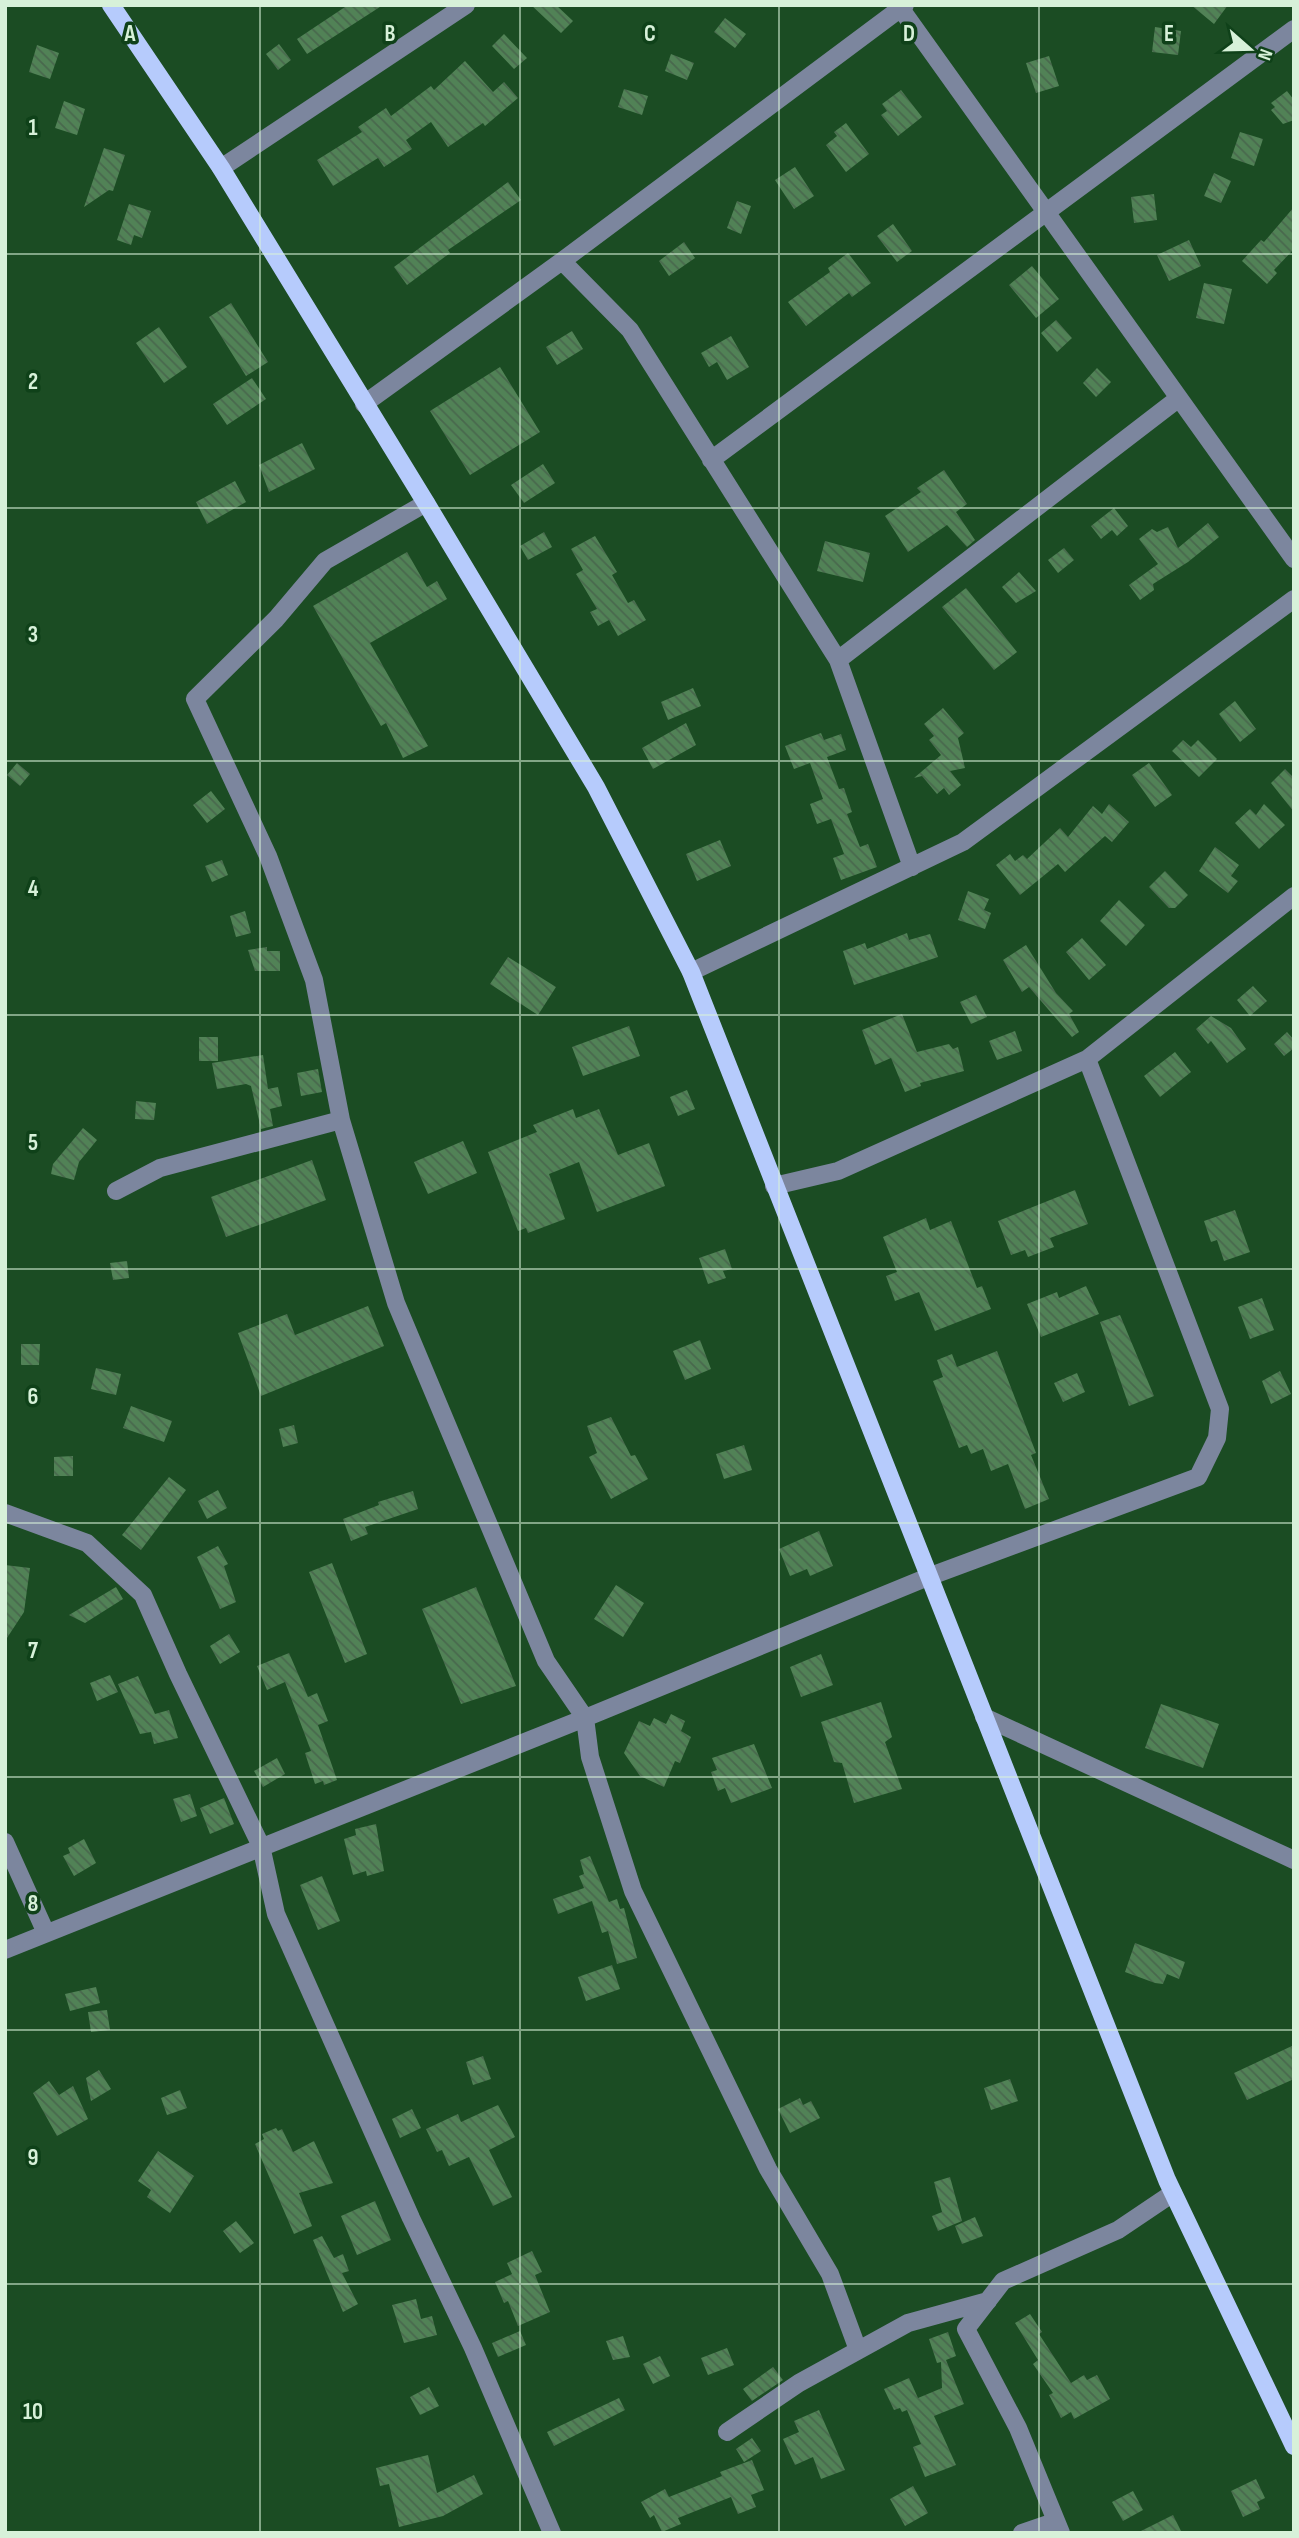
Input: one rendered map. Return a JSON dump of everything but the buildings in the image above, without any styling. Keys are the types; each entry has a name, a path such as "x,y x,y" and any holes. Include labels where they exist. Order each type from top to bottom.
{"main road":[{"path":"111,5 221,168 426,503 596,788 691,972 928,1577 1174,2193 1294,2446"}],"street":[{"path":"221,168 466,5"},
{"path":"364,404 562,261 903,7 1294,559"},
{"path":"711,460 1294,29"},
{"path":"562,261 630,330 838,660 912,867"},
{"path":"838,660 1179,398"},
{"path":"426,503 325,561 276,619 195,699 268,856 314,980 341,1120 396,1303 546,1661 585,1718 590,1757 633,1891 768,2169 830,2274 858,2350"},
{"path":"691,972 963,842 1294,598"},
{"path":"774,1186 838,1171 1087,1059 1294,896"},
{"path":"5,1950 585,1718 928,1577 1198,1477 1217,1438 1220,1409 1087,1059"},
{"path":"116,1191 160,1168 341,1120"},
{"path":"5,1513 87,1543 144,1595 178,1674 261,1846 276,1914 411,2218 473,2348 552,2533"},
{"path":"984,1717 1294,1860"},
{"path":"5,1842 46,1933"},
{"path":"1023,2533 1058,2527 1018,2428 966,2329 1003,2281 1118,2230 1174,2193"},
{"path":"727,2432 799,2383 908,2323 988,2301"}]}
